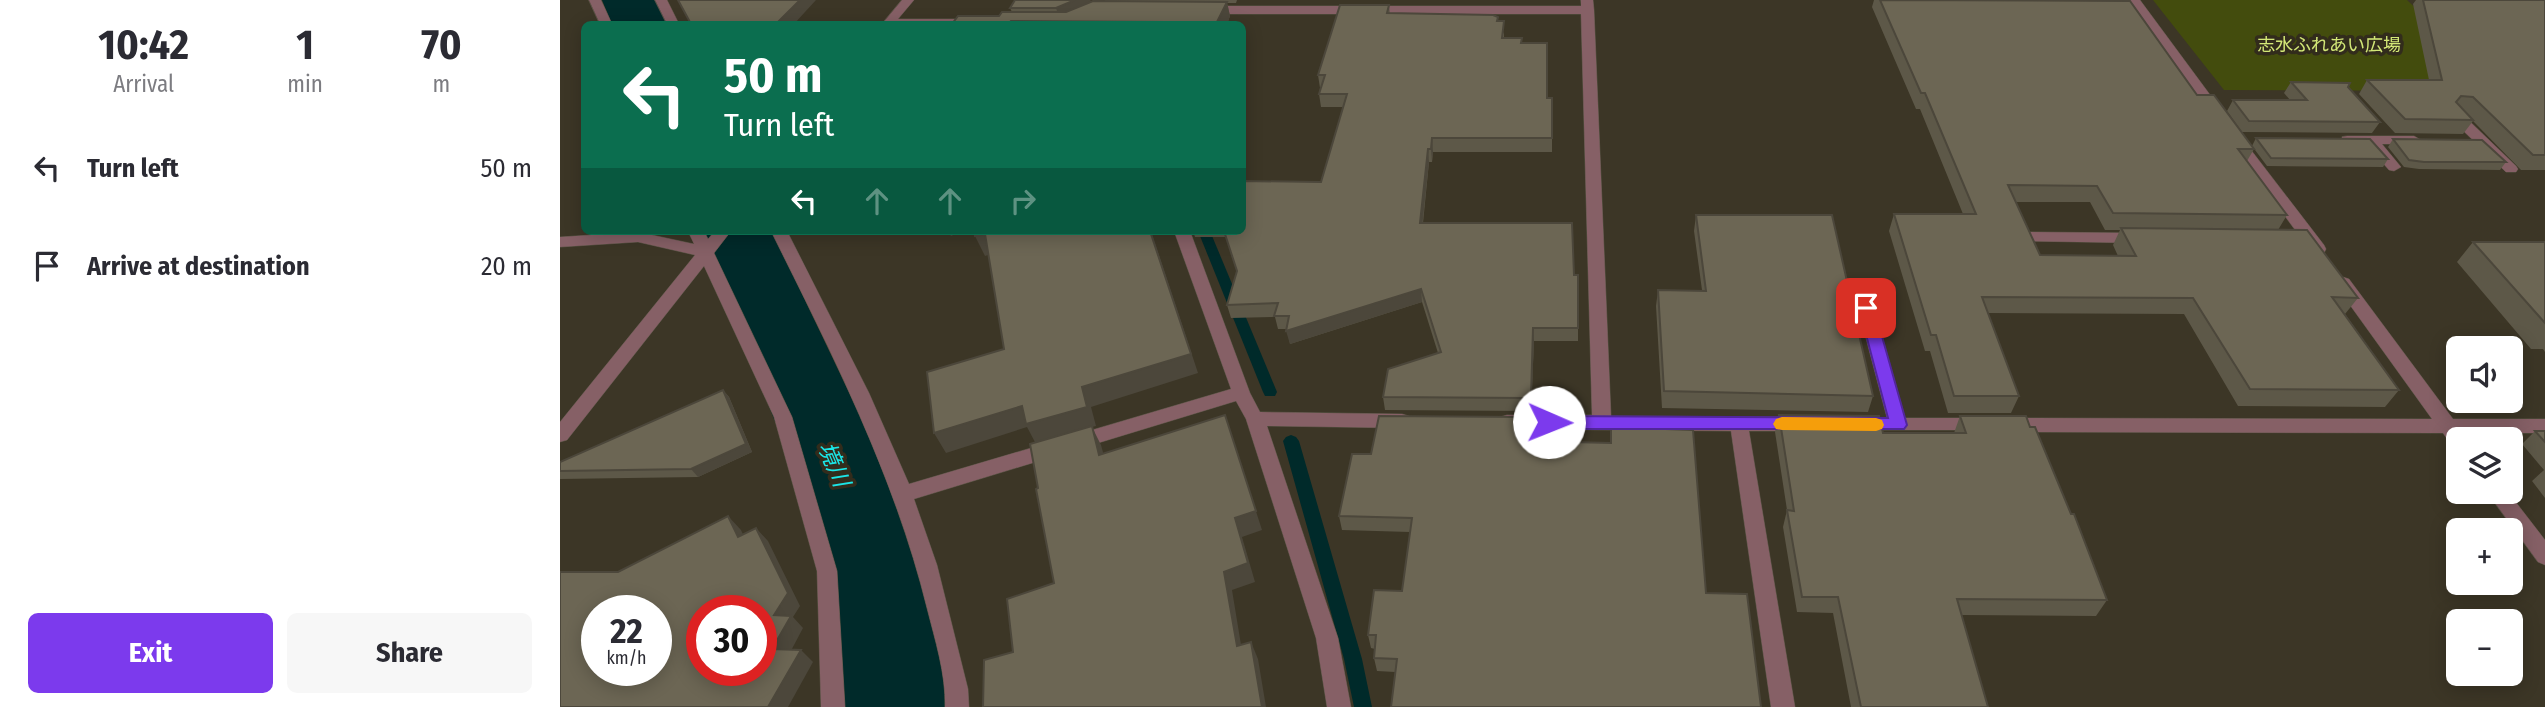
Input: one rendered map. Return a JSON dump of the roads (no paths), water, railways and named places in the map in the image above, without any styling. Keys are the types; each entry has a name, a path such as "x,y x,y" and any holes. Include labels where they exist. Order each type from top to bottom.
{"street":[{"path":"595,0 605,21"},
{"path":"661,0 672,21"},
{"path":"891,21 908,0"},
{"path":"2134,0 2242,139 2311,239 2449,427"},
{"path":"1191,10 1587,5 1602,423"},
{"path":"2456,116 2511,169"},
{"path":"2374,123 2390,140"},
{"path":"2329,140 2429,141"},
{"path":"2370,140 2394,167"},
{"path":"2455,141 2482,141"},
{"path":"781,235 866,403 903,494 930,577 957,688 957,707"},
{"path":"1183,235 1241,393 1255,419 1327,638 1339,707"},
{"path":"560,242 638,237 714,242"},
{"path":"2030,237 2150,238"},
{"path":"2284,238 2311,239"},
{"path":"560,435 714,242"},
{"path":"714,242 783,417 827,571 833,707"},
{"path":"1866,308 1898,425"},
{"path":"903,494 1241,393"},
{"path":"1255,419 1422,421"},
{"path":"1491,422 2446,433"},
{"path":"1739,424 1783,707"},
{"path":"2523,428 2545,426"},
{"path":"2506,504 2545,556"}],"waterway":[{"name":"境川","path":"630,0 640,21"},
{"name":"境川","path":"737,235 820,424 867,541 888,607 899,707"},
{"path":"1206,235 1270,392"},
{"path":"1291,441 1353,659 1363,707"}],"park label":[{"name":"志水ふれあい広場","path":"2329,45"}]}
